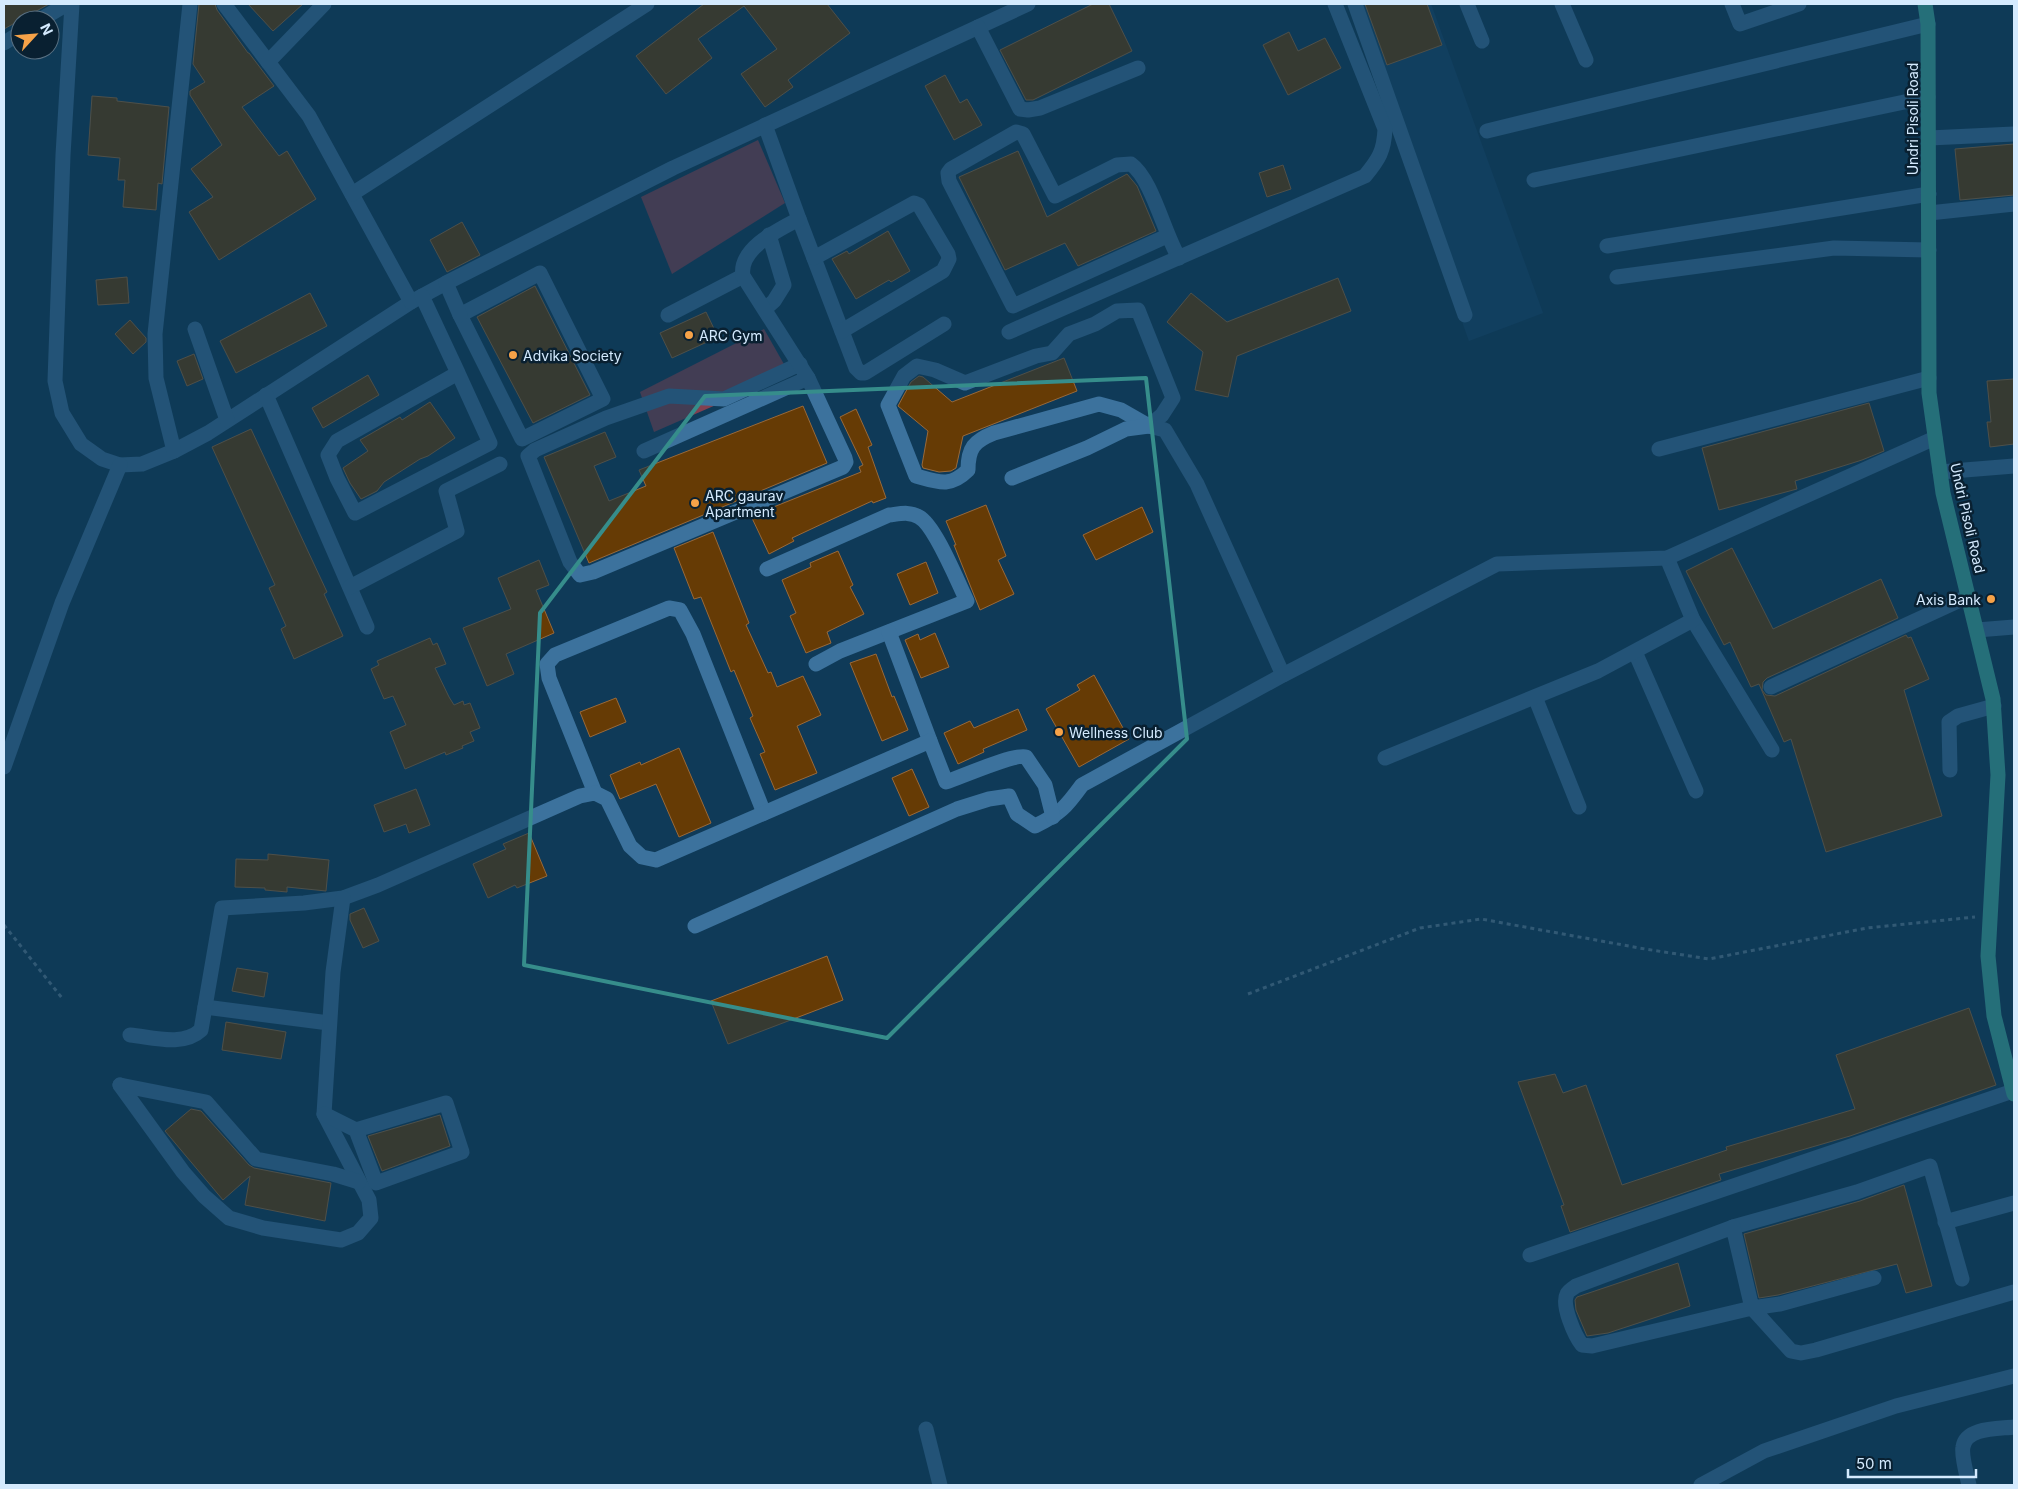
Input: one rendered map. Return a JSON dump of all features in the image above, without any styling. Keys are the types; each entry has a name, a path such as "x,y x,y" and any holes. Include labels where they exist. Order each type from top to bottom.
{"highway":[{"name":"Undri Pisoli Road","path":"1924,4 1928,24 1929,393 1942,493 1969,596 1994,706 1998,775 1988,956 1994,1016 2014,1092"}],"street":[{"path":"72,4 63,155 55,381 62,413 81,444 102,459 120,465 142,464 174,451 227,420 416,299 446,283 673,168 1028,4"},
{"path":"174,451 156,378 155,334 190,4"},
{"path":"224,4 309,116 352,194 416,299 458,373 490,443 356,513 337,478 328,455 337,442 458,373"},
{"path":"268,62 324,4"},
{"path":"352,194 647,4"},
{"path":"1009,332 1365,176 1378,162 1384,146 1385,129 1336,4"},
{"path":"1354,4 1465,315"},
{"path":"1467,4 1482,41"},
{"path":"1562,4 1586,60"},
{"path":"1732,4 1740,24 1799,4"},
{"path":"1487,131 1928,24"},
{"path":"978,27 1020,109 1040,108 1138,68"},
{"path":"1534,180 1928,97"},
{"path":"765,125 856,368 861,373 864,373 944,324"},
{"path":"1167,236 1013,306 949,181 948,173 951,168 1016,132 1023,134 1056,196 1117,165 1131,164 1138,169 1147,186 1167,236 1179,258"},
{"path":"1928,138 2014,134"},
{"path":"1607,246 1929,194"},
{"path":"814,258 914,203 919,205 948,254 949,259 942,271 842,331"},
{"path":"1929,213 2014,204"},
{"path":"799,219 769,235 744,261 741,268 743,276 800,364 808,378 845,458 846,462 843,467 593,572 580,575 570,562 528,456 535,450 606,418 669,396 724,399 800,364"},
{"path":"765,310 774,301 784,285 769,235"},
{"path":"1617,277 1834,248 1929,250"},
{"path":"446,283 460,315 522,439 604,399 540,273 460,315"},
{"path":"668,314 743,276"},
{"path":"1012,478 1087,448 1126,429 1148,426 1162,415 1173,398 1138,310 1116,311 1095,324 1069,334 1052,353 1036,356 966,383 935,370 917,366 904,376 888,405 916,476 943,483 959,479 968,470 968,458 975,443 994,433 1099,404 1121,410 1148,426 1165,430 1197,484 1283,675"},
{"path":"195,329 227,420"},
{"path":"644,451 808,378"},
{"path":"1658,449 1929,378"},
{"path":"266,395 367,627"},
{"path":"695,926 957,809 988,799 1009,796 1018,814 1035,826 1064,809 1082,785 1283,675 1497,564 1667,558 1935,438"},
{"path":"350,586 457,531 446,491 500,464"},
{"path":"4,767 62,603 120,465"},
{"path":"1940,472 2014,466"},
{"path":"767,569 889,515 904,513 920,517 934,531 967,602 840,651 816,664"},
{"path":"1667,558 1693,620 1772,750"},
{"path":"1771,687 1969,596"},
{"path":"595,793 549,678 546,664 555,654 669,608 680,610 694,634 764,812"},
{"path":"1385,758 1598,671 1693,620"},
{"path":"1977,630 2014,627"},
{"path":"889,632 946,782 1007,759 1021,755 1026,756 1045,785 1053,817"},
{"path":"1635,652 1696,791"},
{"path":"1535,697 1579,807"},
{"path":"1950,770 1949,722 1958,716 1994,706"},
{"path":"130,1034 175,1040 195,1036 201,1030 222,908 304,903 344,898 378,885 580,796 595,793 607,799 630,846 642,857 656,860 930,741"},
{"path":"344,898 333,972 324,1114 369,1200 371,1218 358,1233 341,1240 262,1228 229,1218 204,1196 183,1172 120,1085 206,1102 256,1159 333,1174 358,1182"},
{"path":"205,1007 329,1023"},
{"path":"1530,1255 2014,1092"},
{"path":"324,1114 356,1130 376,1183 462,1152 446,1103 356,1130"},
{"path":"1874,1278 1780,1304 1752,1308 1592,1346 1582,1345 1576,1338 1565,1303 1567,1294 1576,1286 1733,1227 1857,1192 1930,1166 1962,1279"},
{"path":"1945,1222 2014,1203"},
{"path":"1733,1227 1752,1308 1791,1351 1816,1350 2014,1292"},
{"path":"1701,1485 1764,1451 1896,1406 2014,1376"},
{"path":"1969,1485 1962,1448 1965,1440 1975,1432 2014,1427"},
{"path":"926,1429 940,1485"}],"path":[{"path":"1248,994 1420,928 1481,918 1709,959 1867,928 1990,915"},
{"path":"4,925 62,998"}],"highlighted area":[{"path":"1146,378 1187,739 887,1038 524,965 540,613 705,396"}],"shaded area":[{"path":"1348,4 1431,4 1543,313 1469,341"},
{"path":"758,140 785,203 672,274 641,197"},
{"path":"764,329 789,373 654,432 640,392"}],"building":[{"path":"4,4 49,4 38,10 10,10 10,26 4,29"},
{"path":"199,4 215,4 217,10 274,86 242,107 279,156 287,151 316,199 219,260 189,212 213,197 191,169 222,145 190,95 190,91 205,82 193,64"},
{"path":"248,4 303,4 273,31"},
{"path":"704,4 827,4 850,33 788,80 793,87 765,107 741,74 777,49 744,6 698,39 712,58 666,94 636,56"},
{"path":"1093,4 1109,4 1132,51 1033,100 1026,100 1000,50"},
{"path":"1365,4 1427,4 1442,45 1387,65"},
{"path":"1289,32 1298,51 1325,38 1341,68 1288,95 1263,45"},
{"path":"945,75 960,103 967,99 982,125 954,140 925,86"},
{"path":"92,96 117,98 117,101 169,107 162,184 158,183 156,210 123,207 125,180 118,180 120,158 88,155"},
{"path":"2014,144 2014,195 1960,200 1955,149"},
{"path":"1018,151 1047,217 1127,174 1137,186 1156,231 1078,266 1065,243 1005,270 959,177"},
{"path":"1283,165 1291,189 1267,197 1259,173"},
{"path":"462,222 480,255 447,272 430,240"},
{"path":"888,231 910,271 891,282 889,280 856,299 832,259 847,251 849,254"},
{"path":"127,277 129,303 98,305 96,280"},
{"path":"1338,278 1351,311 1237,356 1228,397 1195,390 1203,352 1167,322 1191,293 1227,322"},
{"name":"Advika Society","path":"535,286 590,395 533,423 477,317"},
{"path":"310,293 327,326 236,373 220,341"},
{"name":"ARC Gym","path":"706,312 718,337 672,358 660,333"},
{"path":"130,320 146,338 146,342 133,354 115,334"},
{"path":"194,354 203,379 187,386 177,361"},
{"path":"1064,358 1077,391 963,436 956,468 951,471 939,472 923,468 928,431 898,406 911,382 919,376 923,377 952,402"},
{"path":"368,375 379,395 323,428 312,408"},
{"path":"2014,379 2014,444 1990,447 1987,422 1991,422 1987,381"},
{"path":"430,402 455,438 384,482 377,491 361,499 343,468 368,451 360,440 400,417 402,420"},
{"path":"1869,403 1884,451 1862,460 1795,481 1797,489 1719,510 1702,448"},
{"path":"803,406 827,463 589,563 544,457 605,432 616,457 594,466 609,501 646,486 639,470"},
{"path":"856,409 872,445 868,447 886,498 873,503 872,501 792,538 794,541 769,554 751,516 861,472 859,467 863,465 840,417"},
{"path":"251,429 327,592 324,594 343,636 294,659 281,629 286,626 269,588 275,585 212,447"},
{"path":"986,505 1006,556 998,560 1014,594 980,610 946,521"},
{"path":"1142,507 1153,532 1096,560 1083,535"},
{"path":"713,532 749,623 746,625 768,673 771,672 777,687 803,676 821,715 797,726 817,773 775,790 760,754 765,752 750,718 753,716 734,670 731,672 701,597 694,599 674,548"},
{"path":"1732,548 1773,629 1881,579 1898,618 1767,678 1763,682 1762,690 1766,695 1775,696 1906,635 1908,638 1911,637 1929,679 1904,690 1942,816 1826,852 1791,739 1784,742 1759,684 1751,687 1730,642 1724,645 1686,571"},
{"path":"838,551 853,585 850,587 864,614 827,632 831,643 806,653 790,616 796,613 782,580 811,567 810,563"},
{"path":"539,560 549,585 536,590 554,633 506,654 514,674 487,686 463,628 511,609 498,578"},
{"path":"926,562 938,593 910,605 897,574"},
{"path":"935,633 949,667 921,678 905,640 918,634 920,640"},
{"path":"430,638 433,645 437,643 446,664 435,668 449,697 454,705 463,701 464,705 470,703 480,728 470,732 474,741 462,746 463,748 446,755 445,752 405,769 390,732 406,725 393,696 384,699 371,669 379,665 377,661"},
{"path":"876,654 892,697 894,696 908,730 882,741 850,663"},
{"path":"1094,675 1129,739 1079,767 1046,709 1080,690 1077,685"},
{"path":"616,698 626,722 590,737 580,712"},
{"path":"1018,709 1027,730 983,749 984,752 958,764 944,733 970,721 974,728"},
{"path":"679,748 711,823 679,837 656,784 620,799 610,775 640,762 641,765"},
{"path":"912,769 929,807 909,816 892,778"},
{"path":"416,789 430,825 409,833 406,824 384,832 374,805"},
{"path":"529,833 547,876 517,888 515,885 488,898 473,864 506,849 503,844"},
{"path":"268,854 329,860 326,891 287,887 287,892 265,890 265,888 235,887 236,859 268,860"},
{"path":"364,908 379,941 363,948 350,920 350,914"},
{"path":"827,956 843,1000 728,1044 711,1001"},
{"path":"237,968 268,973 264,997 232,991"},
{"path":"1969,1008 1996,1085 1850,1136 1719,1174 1721,1180 1570,1232 1561,1206 1564,1205 1518,1082 1555,1074 1563,1093 1586,1085 1622,1185 1727,1150 1726,1147 1855,1109 1836,1055"},
{"path":"226,1022 286,1032 281,1059 222,1050"},
{"path":"191,1109 201,1111 249,1165 254,1168 331,1183 325,1221 245,1205 250,1176 223,1200 165,1131"},
{"path":"440,1115 450,1146 382,1171 368,1136"},
{"path":"1904,1185 1932,1286 1906,1293 1897,1264 1778,1295 1759,1298 1744,1234 1860,1201"},
{"path":"1678,1263 1690,1306 1608,1333 1587,1336 1576,1310 1575,1300 1577,1297"}],"place":[{"name":"ARC Gym","path":"689,335"},
{"name":"Advika Society","path":"513,355"},
{"name":"ARC gaurav Apartment","path":"695,503"},
{"name":"Axis Bank","path":"1991,599"},
{"name":"Wellness Club","path":"1059,732"}]}
